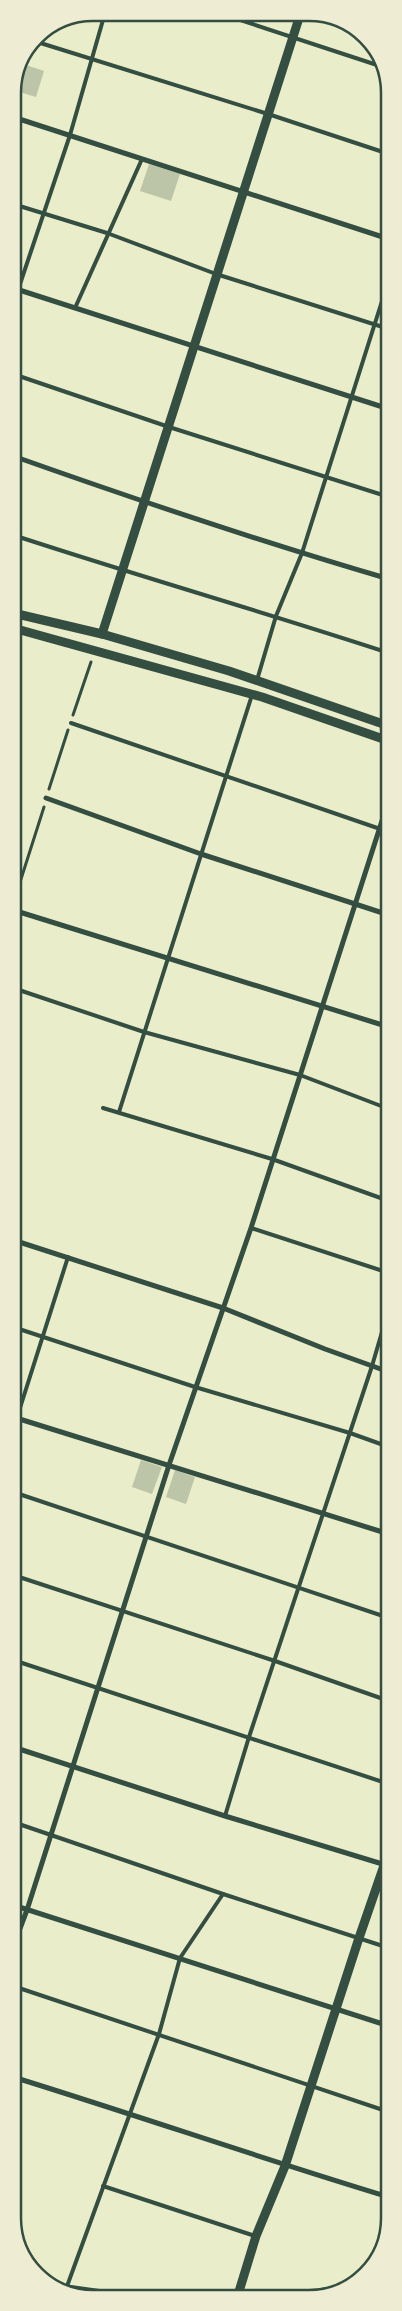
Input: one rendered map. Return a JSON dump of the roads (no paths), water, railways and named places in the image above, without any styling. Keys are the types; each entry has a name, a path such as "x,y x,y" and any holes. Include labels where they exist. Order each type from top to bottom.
{"street":[{"path":"102,634 196,347 216,274 298,21"},
{"path":"21,120 381,236"},
{"path":"21,291 381,406"},
{"path":"21,459 144,503 302,554 381,577"},
{"path":"21,616 102,634 257,680 381,723"},
{"path":"21,630 252,694 381,738"},
{"path":"46,798 201,854 381,912"},
{"path":"21,1926 169,1465 251,1228 381,823"},
{"path":"21,912 381,1024"},
{"path":"21,1243 223,1308 381,1369"},
{"path":"21,1419 381,1531"},
{"path":"21,1750 225,1816 381,1863"},
{"path":"239,2290 256,2236 285,2166 358,1938 381,1880"},
{"path":"21,1908 381,2023"},
{"path":"21,2080 381,2196"}],"lane":[{"path":"21,273 70,136 103,21"},
{"path":"243,21 374,64"},
{"path":"41,43 381,151"},
{"path":"75,308 107,232 142,159"},
{"path":"21,206 107,232 216,274 381,327"},
{"path":"257,680 276,616 302,554 381,305"},
{"path":"21,377 169,427 381,495"},
{"path":"21,538 122,571 276,616 381,650"},
{"path":"120,1112 252,694"},
{"path":"71,723 379,829"},
{"path":"21,991 144,1032 300,1076 381,1106"},
{"path":"103,1108 272,1159 381,1198"},
{"path":"251,1228 381,1270"},
{"path":"21,1399 68,1258"},
{"path":"21,1329 195,1387 350,1433 381,1444"},
{"path":"225,1816 249,1737 381,1335"},
{"path":"21,1495 381,1615"},
{"path":"21,1578 275,1661 381,1698"},
{"path":"21,1663 381,1781"},
{"path":"21,1825 381,1945"},
{"path":"65,2284 159,2034 180,1958 223,1894"},
{"path":"21,1989 381,2109"},
{"path":"103,2186 256,2236"}]}
